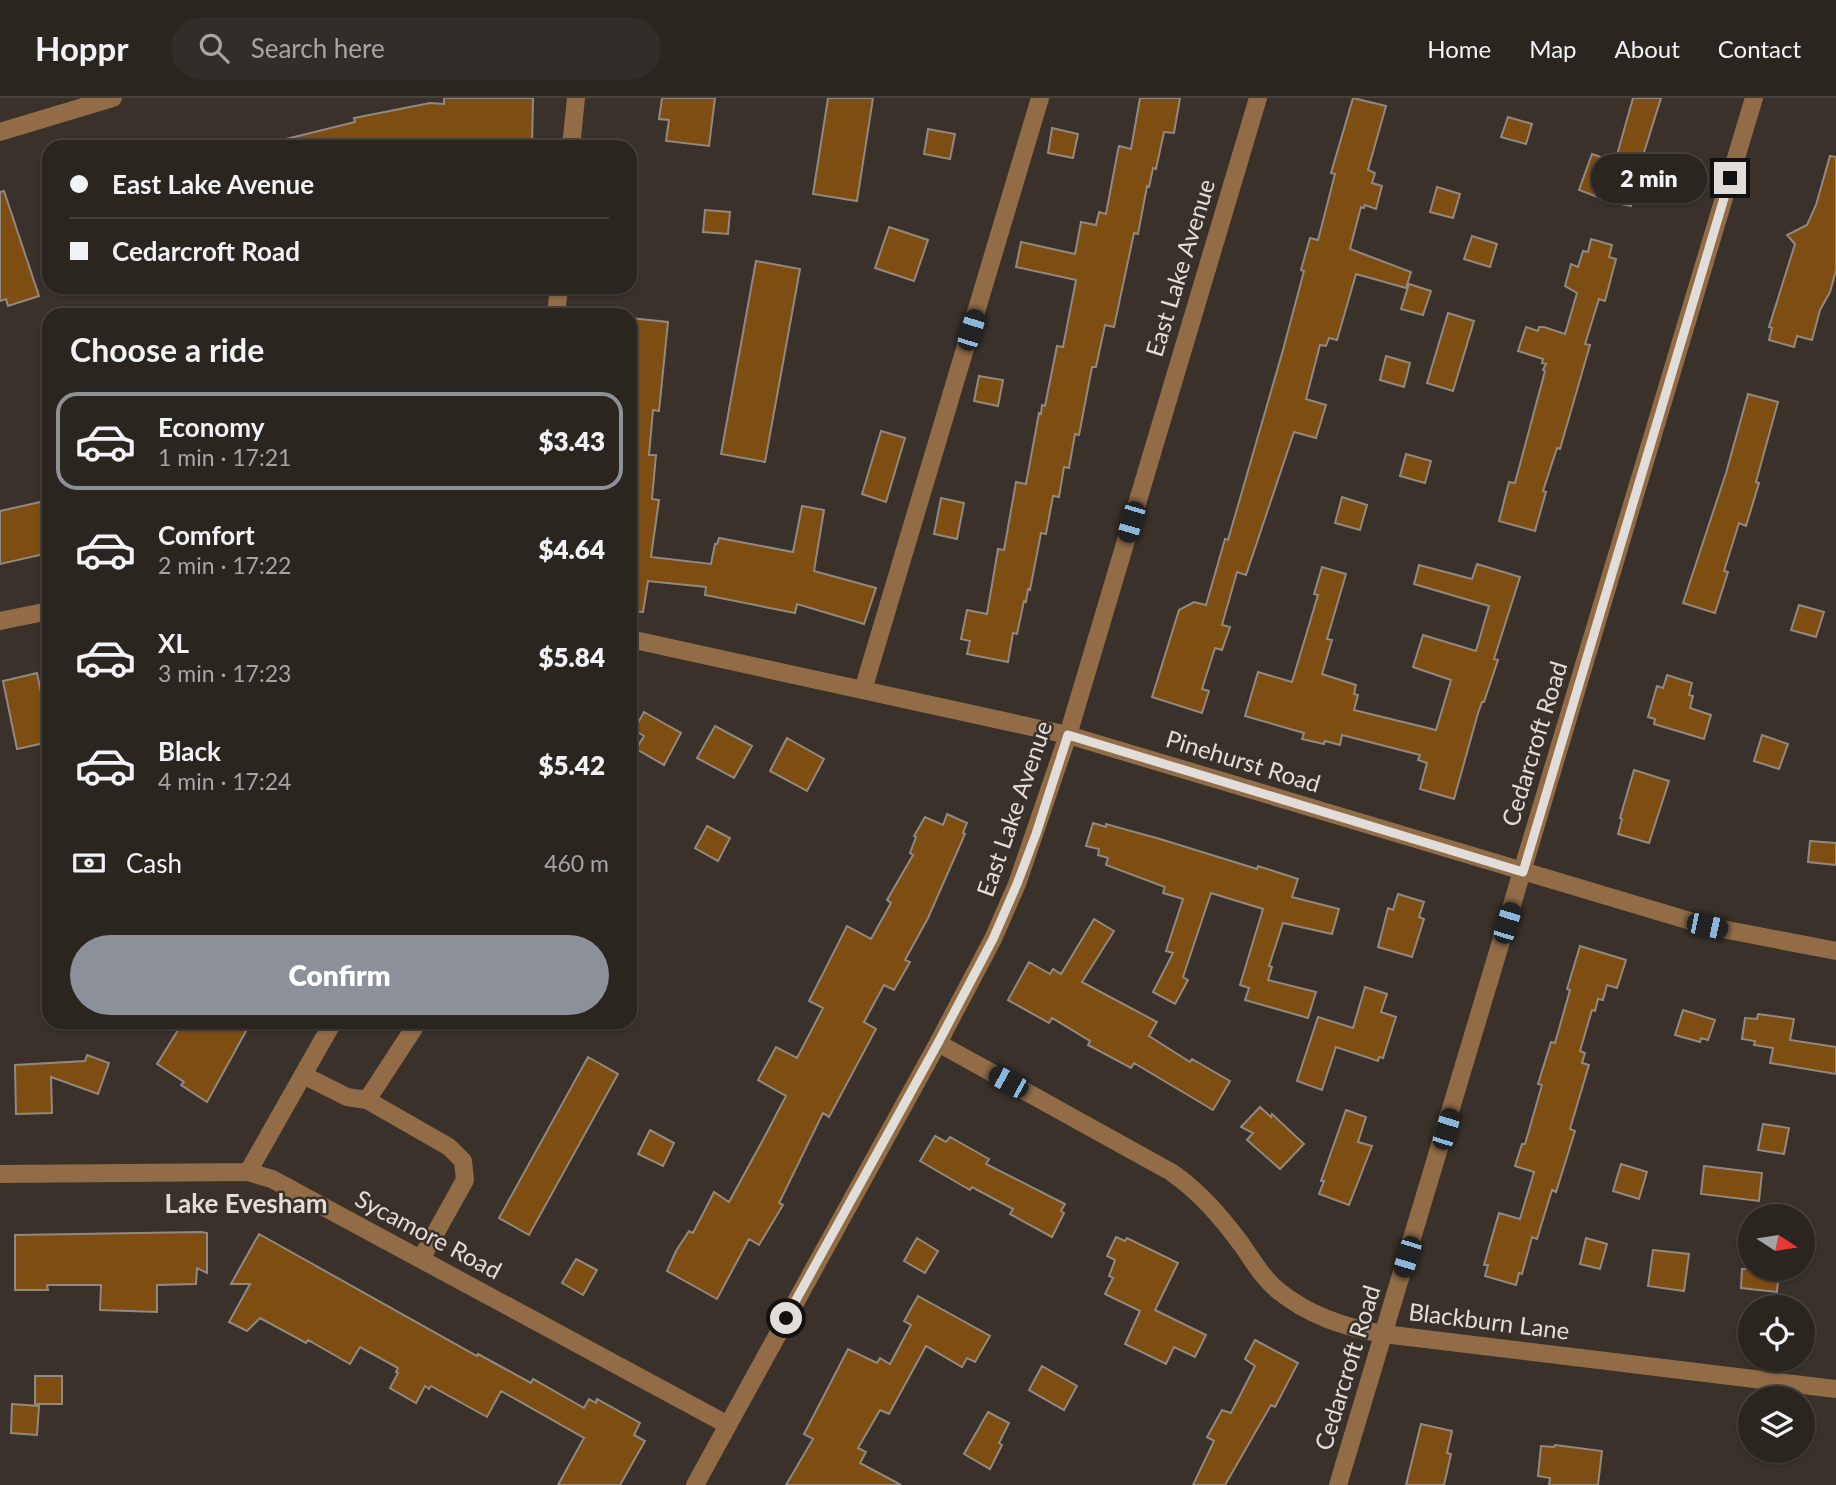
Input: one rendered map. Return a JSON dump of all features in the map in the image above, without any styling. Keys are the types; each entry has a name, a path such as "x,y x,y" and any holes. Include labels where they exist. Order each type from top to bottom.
{"street":[{"path":"0,132 113,98"},
{"path":"572,140 576,98"},
{"path":"863,690 1040,98"},
{"name":"East Lake Avenue","path":"695,1485 938,1043 993,939 1017,884 1068,735 1258,98"},
{"name":"Cedarcroft Road","path":"1338,1485 1754,98"},
{"path":"0,621 42,612"},
{"name":"Pinehurst Road","path":"637,641 1068,735 1707,926 1836,951"},
{"path":"248,1172 329,1029"},
{"path":"367,1100 413,1029"},
{"name":"Blackburn Lane","path":"938,1043 1187,1183 1223,1220 1278,1291 1332,1322 1384,1335 1836,1389"},
{"path":"303,1075 347,1097 367,1100 449,1147 463,1161 466,1180 421,1259"},
{"name":"Sycamore Road","path":"0,1174 248,1172 272,1179 728,1425"}],"building":[{"path":"444,98 533,98 532,140 286,140 355,122 354,118 430,103 444,104"},
{"path":"662,98 715,98 709,146 666,141 669,120 659,119"},
{"path":"828,98 873,98 857,201 813,194"},
{"path":"1140,98 1180,98 1174,133 1164,132 1156,169 1153,168 1149,187 1147,186 1138,234 1134,233 1114,327 1105,325 1096,367 1092,367 1079,435 1075,434 1069,468 1064,467 1059,497 1053,496 1046,534 1041,533 1030,590 1028,589 1026,602 1024,601 1017,634 1013,633 1008,662 967,654 970,641 961,639 967,610 987,614 998,549 1004,550 1016,482 1026,484 1039,413 1041,414 1042,405 1045,406 1057,346 1063,347 1076,280 1016,267 1021,242 1075,254 1081,222 1096,225 1099,212 1106,214 1119,146 1131,149"},
{"path":"1353,98 1386,106 1368,170 1375,173 1372,183 1382,186 1376,209 1365,205 1364,208 1361,207 1350,249 1411,272 1406,288 1356,274 1337,340 1329,338 1326,346 1320,345 1306,399 1326,405 1316,438 1294,432 1246,575 1237,572 1222,625 1230,627 1222,650 1215,648 1202,689 1209,691 1202,713 1152,697 1179,610 1194,602 1206,605 1225,539 1228,540 1283,350 1310,238 1318,240 1335,174 1331,173"},
{"path":"1633,98 1661,98 1641,162 1645,164 1631,206 1579,190 1592,154 1615,162"},
{"path":"1508,117 1532,124 1526,144 1501,137"},
{"path":"1052,128 1078,134 1073,158 1048,153"},
{"path":"928,129 955,134 950,159 924,154"},
{"path":"1830,156 1836,157 1836,270 1830,292 1820,310 1812,340 1797,336 1794,347 1769,340 1772,328 1769,327 1795,244 1787,235 1807,225 1816,205"},
{"path":"1437,187 1460,194 1453,218 1430,212"},
{"path":"4,191 39,296 8,306 6,299 0,301 0,192"},
{"path":"705,210 730,212 728,234 703,232"},
{"path":"889,227 928,240 914,281 875,268"},
{"path":"1472,236 1497,244 1490,267 1464,259"},
{"path":"1591,239 1612,245 1609,257 1616,259 1605,301 1599,299 1585,344 1590,345 1560,449 1557,448 1543,491 1546,492 1535,531 1499,521 1509,482 1515,483 1546,364 1542,363 1543,359 1518,351 1526,327 1538,331 1539,327 1544,327 1565,334 1577,293 1565,286 1571,264 1578,267 1583,251 1588,252"},
{"path":"756,261 800,269 765,462 721,454"},
{"path":"1409,284 1431,291 1423,315 1401,309"},
{"path":"1448,313 1474,321 1453,391 1427,383"},
{"path":"637,319 668,322 659,411 653,410 649,455 656,455 652,499 659,500 651,557 711,564 719,538 793,552 802,506 824,510 814,571 876,588 864,624 797,604 795,613 705,595 706,587 648,581 643,612 637,612"},
{"path":"1386,356 1410,363 1404,387 1380,380"},
{"path":"979,376 1003,380 998,406 974,401"},
{"path":"1748,394 1778,402 1756,482 1759,483 1746,526 1739,523 1724,571 1728,572 1715,613 1683,603 1726,473"},
{"path":"881,431 905,438 886,502 862,494"},
{"path":"1406,454 1431,461 1425,483 1400,476"},
{"path":"1342,497 1367,505 1360,530 1335,523"},
{"path":"941,498 964,503 957,539 934,534"},
{"path":"42,502 42,555 0,564 0,511"},
{"path":"1477,564 1520,577 1494,659 1498,660 1478,713 1454,799 1420,789 1427,763 1418,760 1420,755 1342,735 1340,745 1325,741 1324,744 1302,739 1304,733 1245,716 1258,672 1292,682 1318,595 1314,594 1322,567 1346,574 1327,639 1332,640 1322,674 1356,685 1354,694 1358,695 1354,710 1436,730 1451,680 1413,667 1423,635 1476,651 1489,606 1414,584 1419,565 1472,579"},
{"path":"1799,605 1824,612 1816,637 1791,630"},
{"path":"37,673 42,697 42,744 17,749 3,681"},
{"path":"1667,675 1692,683 1690,708 1711,715 1704,739 1654,724 1655,719 1648,717 1657,686 1663,688"},
{"path":"644,712 681,733 664,765 637,750 644,736 637,732 637,725"},
{"path":"715,726 752,746 734,778 697,758"},
{"path":"1762,735 1788,744 1779,769 1754,761"},
{"path":"787,738 824,759 807,791 770,771"},
{"path":"1634,770 1669,781 1649,843 1618,834"},
{"path":"947,814 967,823 963,833 965,834 928,918 905,960 910,962 894,990 884,985 864,1022 876,1029 829,1117 823,1113 779,1203 783,1205 759,1245 749,1239 717,1299 667,1271 676,1251 689,1231 693,1233 714,1192 729,1202 765,1136 786,1096 758,1080 776,1047 797,1058 823,1008 809,1001 847,926 871,939 891,903 887,900 913,855 910,853 916,837 914,836 925,817 943,825"},
{"path":"1093,823 1106,827 1106,824 1298,879 1292,897 1339,909 1332,934 1283,923 1269,966 1272,967 1268,980 1316,992 1308,1018 1245,1000 1249,988 1240,985 1263,909 1211,893 1183,977 1188,980 1175,1004 1153,992 1173,953 1166,951 1183,899 1163,893 1165,887 1106,865 1108,858 1098,855 1099,849 1086,846"},
{"path":"707,826 730,838 718,861 695,848"},
{"path":"1810,841 1836,843 1836,865 1808,862"},
{"path":"1398,894 1424,902 1419,917 1424,919 1412,957 1378,947 1388,908 1393,910"},
{"path":"1094,919 1114,931 1082,982 1157,1022 1149,1036 1190,1062 1192,1059 1230,1081 1213,1110 1134,1063 1131,1068 1088,1045 1090,1041 1052,1018 1049,1023 1008,1000 1029,962 1050,974 1053,969 1061,974"},
{"path":"1580,946 1626,960 1617,988 1607,985 1603,1000 1598,999 1595,1011 1592,1010 1580,1051 1585,1053 1582,1063 1589,1065 1570,1129 1575,1131 1556,1192 1552,1190 1537,1239 1532,1237 1522,1274 1519,1273 1516,1285 1485,1276 1488,1265 1484,1265 1499,1213 1520,1219 1534,1172 1515,1166 1522,1144 1525,1144 1542,1085 1538,1084 1551,1042 1555,1043"},
{"path":"1365,987 1387,994 1381,1012 1396,1017 1383,1058 1379,1057 1378,1061 1336,1047 1322,1090 1297,1081 1318,1017 1353,1028"},
{"path":"1683,1010 1715,1020 1708,1040 1701,1038 1700,1042 1675,1035"},
{"path":"1758,1014 1794,1019 1790,1040 1836,1047 1836,1074 1770,1063 1773,1048 1754,1045 1755,1041 1742,1039 1745,1018 1757,1019"},
{"path":"179,1029 247,1029 207,1102 181,1085 184,1082 157,1064"},
{"path":"87,1055 109,1063 98,1094 51,1077 52,1113 16,1114 15,1065 85,1061"},
{"path":"588,1057 618,1074 529,1235 499,1218"},
{"path":"1260,1107 1271,1117 1272,1114 1304,1144 1280,1169 1247,1140 1253,1133 1241,1127"},
{"path":"1346,1110 1366,1117 1358,1142 1372,1146 1349,1205 1319,1194"},
{"path":"1763,1124 1789,1128 1784,1154 1758,1150"},
{"path":"650,1130 674,1143 663,1166 638,1154"},
{"path":"935,1136 946,1142 950,1137 989,1159 986,1164 1065,1204 1061,1211 1064,1213 1052,1237 1010,1214 1013,1209 972,1187 970,1190 920,1161"},
{"path":"1621,1164 1647,1172 1639,1199 1613,1191"},
{"path":"1704,1166 1762,1173 1759,1201 1701,1194"},
{"path":"207,1233 207,1273 197,1268 196,1284 157,1285 157,1312 100,1310 101,1285 47,1285 48,1290 15,1290 15,1235"},
{"path":"259,1234 477,1356 478,1354 531,1383 533,1379 584,1408 589,1399 596,1403 597,1399 640,1423 634,1435 645,1441 620,1485 558,1485 584,1438 501,1391 487,1417 431,1386 429,1389 425,1386 416,1403 390,1388 398,1368 360,1347 350,1364 308,1340 306,1343 260,1318 247,1331 229,1322 250,1284 231,1284"},
{"path":"1116,1237 1125,1241 1127,1238 1178,1263 1155,1310 1206,1335 1195,1357 1174,1347 1166,1364 1125,1344 1140,1311 1105,1294 1113,1278 1109,1276 1115,1260 1107,1256"},
{"path":"917,1238 938,1251 925,1273 904,1261"},
{"path":"1586,1238 1607,1244 1600,1269 1580,1264"},
{"path":"1653,1250 1689,1254 1684,1291 1648,1286"},
{"path":"576,1259 597,1270 583,1295 562,1283"},
{"path":"1741,1281 1778,1281 1777,1292 1741,1288"},
{"path":"918,1296 990,1336 975,1362 967,1358 962,1367 926,1346 889,1414 880,1410 858,1448 866,1452 860,1463 901,1485 786,1485 813,1439 804,1434 848,1349 877,1363 880,1358 890,1364 911,1325 904,1321"},
{"path":"1255,1340 1298,1363 1275,1407 1271,1405 1225,1485 1193,1485 1214,1441 1207,1437 1222,1410 1231,1413 1255,1366 1245,1359"},
{"path":"1042,1366 1077,1386 1064,1410 1029,1390"},
{"path":"35,1376 62,1376 62,1404 35,1404"},
{"path":"12,1404 39,1406 37,1435 11,1433"},
{"path":"988,1412 1009,1423 990,1469 964,1454"},
{"path":"1421,1424 1452,1431 1447,1453 1451,1454 1444,1485 1406,1485"},
{"path":"1555,1445 1602,1451 1598,1485 1549,1485 1550,1478 1538,1476 1541,1446"}],"district":[{"name":"Lake Evesham","path":"246,1204"}],"route":[{"path":"786,1318 993,939 1036,834 1068,735 1523,872 1730,178"}]}
